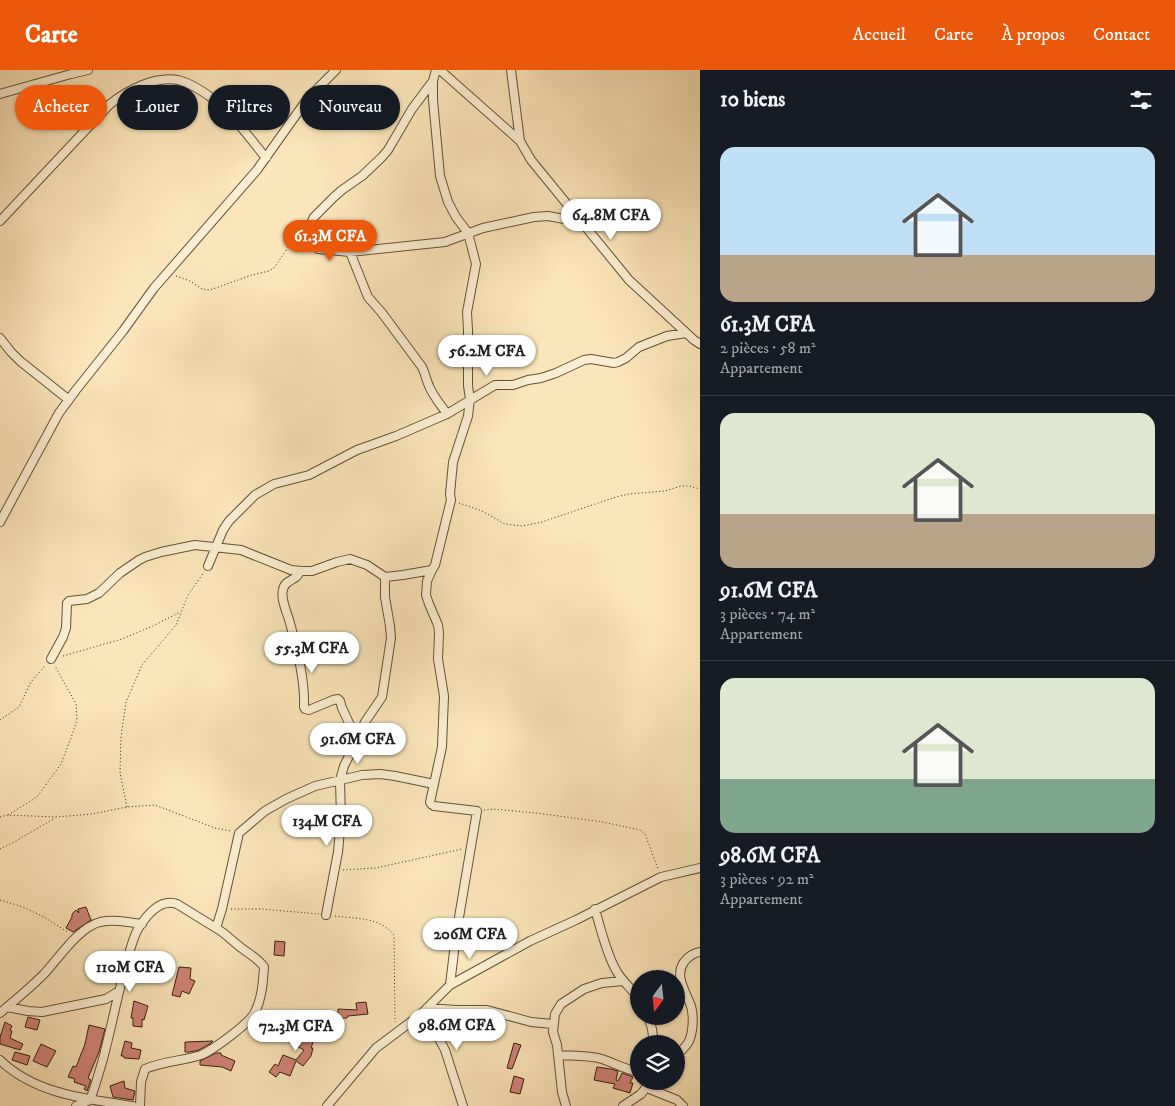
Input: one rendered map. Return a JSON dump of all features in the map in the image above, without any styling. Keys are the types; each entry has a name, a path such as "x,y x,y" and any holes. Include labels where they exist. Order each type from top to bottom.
{"street":[{"path":"0,94 88,70"},
{"path":"0,522 59,413 154,288 266,158 308,98 336,70"},
{"path":"584,224 548,216 534,217 507,222 468,233 445,242 350,252 318,250 310,225 314,217 334,197 362,176 388,150 438,70 520,141 531,160 584,224 629,280 700,344"},
{"path":"511,70 520,141"},
{"path":"0,221 110,104 137,87 151,83 177,80 204,92 223,107 266,158"},
{"path":"433,80 440,176 448,202 468,233 476,264 467,312 468,386 470,399 468,416 453,462 451,500 437,559 427,581 426,594 428,604 438,625 438,659 444,696 442,747 430,802 432,805 477,811 452,960 450,985"},
{"path":"350,252 368,297 422,367 428,385 447,414"},
{"path":"208,566 223,530 229,521 261,491 280,482 309,474 356,450 396,436 447,414 495,385 513,385 541,378 584,360 618,362 639,347 667,336 686,333"},
{"path":"0,338 20,361 69,400"},
{"path":"51,659 66,628 67,603 69,601 87,599 100,593 120,573 139,560 161,552 194,545 241,550 292,570 301,571 312,571 350,559 367,565 385,577 432,570"},
{"path":"301,571 283,587 282,595 301,672 304,707 309,710 338,699 357,740"},
{"path":"326,915 341,819 340,780 344,766 366,722 382,697 391,638 385,597 385,577"},
{"path":"216,928 239,833 265,811 315,786 362,775 380,774 410,778 434,784"},
{"path":"327,1106 376,1048 420,1016 450,985 530,941 661,876 700,868"},
{"path":"76,1106 90,1100 137,930 151,912 161,904 171,902 224,932 240,947 254,956 264,967 262,985 259,1004 254,1015 231,1036 202,1054 145,1069 141,1082 140,1106"},
{"path":"596,909 609,955 623,981 630,987"},
{"path":"0,1013 43,974 81,933 99,922 115,920 142,924"},
{"path":"685,1046 689,1042 692,1028 691,1008 683,987 680,968 686,959 694,953 700,952"},
{"path":"566,1106 562,1092 558,1055 553,1032 555,1014 561,1004 584,989 602,983 623,981"},
{"path":"7,1008 42,1012 106,999 119,991"},
{"path":"427,1008 487,1010 531,1022 554,1024"},
{"path":"420,1016 436,1032 445,1050 464,1106"},
{"path":"558,1055 601,1059 630,1070"},
{"path":"0,1060 26,1080 48,1090 90,1100 133,1106"},
{"path":"622,1106 644,1090"},
{"path":"660,1090 678,1100 683,1106"}],"path":[{"path":"168,273 190,281 202,289 210,290 269,271 274,268 300,232 310,225"},
{"path":"451,500 482,511 505,524 522,526 542,522 629,494 665,491 681,486 700,489"},
{"path":"127,807 120,774 121,737 126,702 142,665 176,625 188,595 208,566"},
{"path":"0,720 19,707 31,682 51,659 122,639 181,612"},
{"path":"0,817 7,815 37,797 61,764 77,720 76,704 51,659"},
{"path":"7,815 56,817 155,805 215,828 239,833"},
{"path":"477,811 493,809 536,813 603,822 640,830 644,834 661,876"},
{"path":"0,849 56,817"},
{"path":"334,871 376,868 470,848"},
{"path":"0,900 23,907 44,917 76,938"},
{"path":"222,909 261,909 326,915 377,922 388,928 394,935 395,1033"}],"building":[{"path":"86,907 91,920 73,932 66,928 72,914 76,910 79,913 78,909"},
{"path":"275,941 285,942 284,956 274,955"},
{"path":"179,967 191,968 190,979 195,981 189,994 182,991 180,997 172,995"},
{"path":"134,1001 148,1006 144,1020 142,1019 142,1027 133,1026 133,1018 131,1018"},
{"path":"366,1002 368,1014 338,1018 338,1009 357,1010 356,1003"},
{"path":"28,1017 40,1020 37,1030 25,1027"},
{"path":"5,1022 12,1026 10,1038 23,1044 20,1050 0,1044 0,1037"},
{"path":"89,1025 105,1029 99,1052 88,1078 91,1080 87,1091 84,1089 86,1086 74,1082 75,1079 68,1077 73,1066 76,1067 85,1044"},
{"path":"298,1025 309,1028 307,1034 315,1036 311,1048 313,1048 311,1056 303,1066 296,1061 290,1076 280,1072 276,1077 269,1072 275,1064 278,1066 283,1055 296,1060 304,1050 289,1042"},
{"path":"125,1041 132,1043 131,1048 141,1050 139,1059 121,1056"},
{"path":"213,1041 199,1050 185,1052 185,1042"},
{"path":"514,1043 521,1045 512,1069 507,1068"},
{"path":"41,1044 56,1051 47,1067 33,1061"},
{"path":"15,1052 30,1056 27,1065 12,1060"},
{"path":"216,1053 221,1053 221,1055 235,1061 231,1071 222,1067 200,1065 200,1061"},
{"path":"597,1067 618,1071 616,1080 618,1081 622,1073 630,1076 630,1093 613,1088 615,1084 594,1080"},
{"path":"514,1076 524,1079 520,1094 510,1092"},
{"path":"124,1081 125,1088 135,1091 133,1100 113,1097 110,1086"}]}
